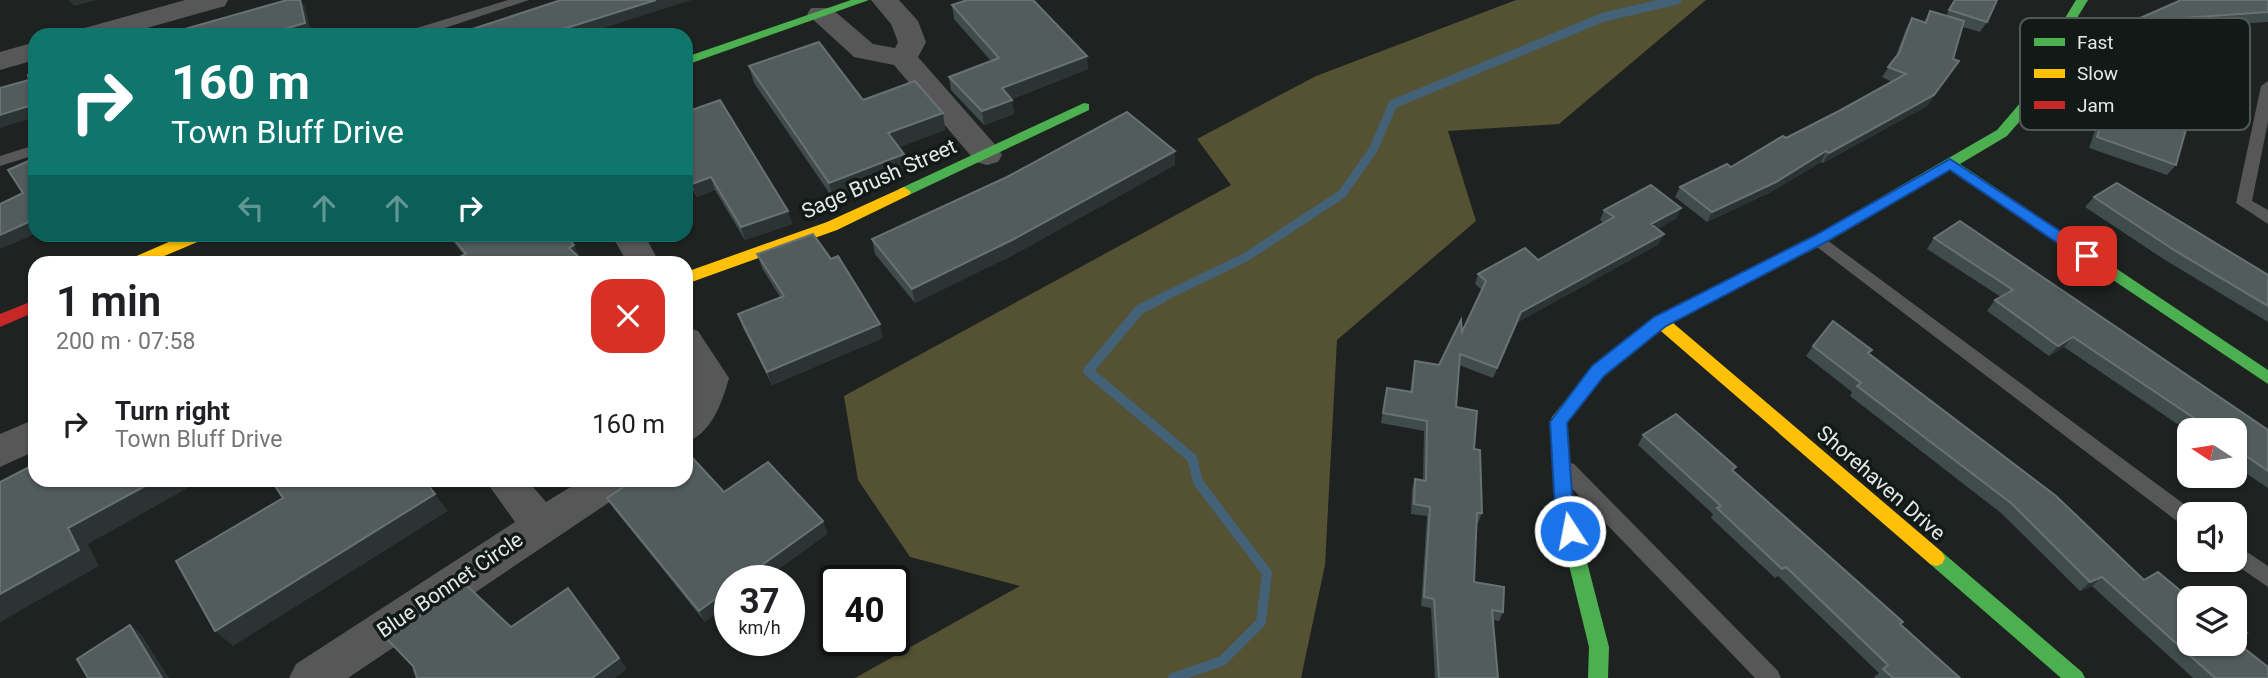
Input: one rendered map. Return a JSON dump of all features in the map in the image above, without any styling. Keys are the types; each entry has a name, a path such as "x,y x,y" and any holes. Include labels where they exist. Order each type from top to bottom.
{"street":[{"path":"116,28 215,0"},
{"path":"693,59 863,0"},
{"path":"884,0 904,21 912,42 903,58"},
{"path":"2071,18 2082,0"},
{"path":"821,14 864,51 903,58 986,155"},
{"path":"0,61 28,53"},
{"name":"Sage Brush Street","path":"693,276 832,226 1084,107"},
{"path":"1598,678 1599,648 1564,508 1558,422 1598,371 1660,321 1819,240 1950,164 2002,133 2020,111"},
{"path":"1950,164 2268,377"},
{"path":"151,256 183,242"},
{"path":"0,321 28,309"},
{"name":"Shorehaven Drive","path":"1660,321 2075,678"},
{"path":"693,351 711,378 705,402 693,418"},
{"path":"0,452 28,438"},
{"name":"Blue Bonnet Circle","path":"311,678 541,525 510,487"},
{"path":"541,525 601,487"}],"lane":[{"path":"431,28 522,0"},
{"path":"2268,86 2244,203 2268,218"},
{"path":"0,161 28,152"},
{"path":"1819,240 2177,510"},
{"path":"1561,463 1770,678"},
{"path":"2247,562 2268,578"}],"shaded area":[{"path":"1516,0 1706,0 1559,124 1448,131 1476,221 1337,340 1325,565 1301,678 855,678 894,656 910,656 910,647 1020,586 910,557 858,480 844,396 1231,185 1197,139 1316,76"}],"building":[{"path":"287,0 300,0 305,23 288,28 189,28"},
{"path":"561,0 656,0 566,28 475,28"},
{"path":"967,0 1033,0 1087,56 1002,88 1012,100 982,111 949,77 999,58 952,5"},
{"path":"1955,0 1997,0 1987,22 1949,10"},
{"path":"2181,0 2268,0 2268,12 2140,18"},
{"path":"1930,11 1964,21 1953,59 1959,61 1934,95 1829,153 1826,151 1776,182 1712,212 1680,187 1727,164 1731,167 1783,136 1786,138 1906,74 1888,67 1899,53 1912,18 1926,23"},
{"path":"819,42 863,100 915,81 943,113 888,133 904,154 829,183 749,66"},
{"path":"28,80 28,106 0,115 0,88"},
{"path":"720,100 788,211 741,227 711,177 693,184 693,110"},
{"path":"1127,112 1175,151 1014,239 912,289 872,239 1007,177"},
{"path":"2099,130 2186,130 2176,165 2097,137"},
{"path":"28,161 28,222 0,235 0,204 23,193 8,170"},
{"path":"2117,183 2268,275 2268,306 2174,250 2094,197"},
{"path":"1651,185 1681,208 1651,224 1664,234 1521,312 1497,368 1460,354 1456,407 1477,411 1474,449 1480,450 1482,513 1477,513 1474,582 1504,587 1503,612 1492,610 1498,678 1439,678 1434,599 1424,597 1430,507 1414,504 1415,479 1426,481 1427,421 1383,413 1387,388 1412,392 1415,361 1439,365 1461,320 1462,332 1486,281 1478,274 1525,248 1538,260 1614,217 1604,210"},
{"path":"1960,221 2268,430 2268,471 2247,457 2247,418 2194,418 2073,337 2058,346 1995,300 2013,290 1934,238"},
{"path":"813,234 831,259 838,256 880,324 767,372 738,314 784,296 757,254"},
{"path":"456,242 571,242 574,245 569,248 578,256 462,256 466,254"},
{"path":"1833,321 1872,350 1868,353 2056,496 2144,580 2158,572 2177,588 2177,644 2102,577 2090,582 2011,503 1857,386 1861,383 1813,346"},
{"path":"1676,414 1736,467 1732,470 1903,622 1900,624 1960,678 1893,678 1883,669 1888,665 1786,567 1782,569 1717,508 1721,506 1643,435"},
{"path":"693,459 724,492 768,462 823,521 762,565 714,565 714,600 699,611 607,498 624,487 693,487"},
{"path":"28,468 28,487 143,487 68,528 79,550 0,594 0,482"},
{"path":"276,487 430,487 435,494 215,631 176,561 283,498"},
{"path":"465,584 511,627 568,588 619,658 592,678 417,678 413,666 387,639"},
{"path":"130,625 162,678 88,678 77,659"},
{"path":"2247,650 2268,667 2268,678 2215,678 2190,656 2247,656"}],"waterway":[{"path":"1157,300 1246,257 1342,194 1373,150 1393,104 1604,17 1677,0"},
{"path":"1161,299 1140,309 1088,371 1192,458 1198,482 1267,573 1261,622 1222,661 1173,678"}],"traffic: fast":[{"path":"693,59 863,0"},
{"path":"2071,18 2082,0"},
{"path":"904,192 1084,107"},
{"path":"1598,678 1599,647 1564,508 1558,422 1598,371 1660,321 1819,240 2002,133 2020,112"},
{"path":"1950,164 2268,378"},
{"path":"1936,558 2075,678"}],"traffic: slow":[{"path":"693,276 832,226 904,192"},
{"path":"151,256 183,242"},
{"path":"1660,321 1936,558"}],"traffic: jam":[{"path":"0,321 28,309"}],"route":[{"path":"1570,531 1564,508 1558,422 1598,371 1660,321 1819,240 1950,164 2087,256"}]}
